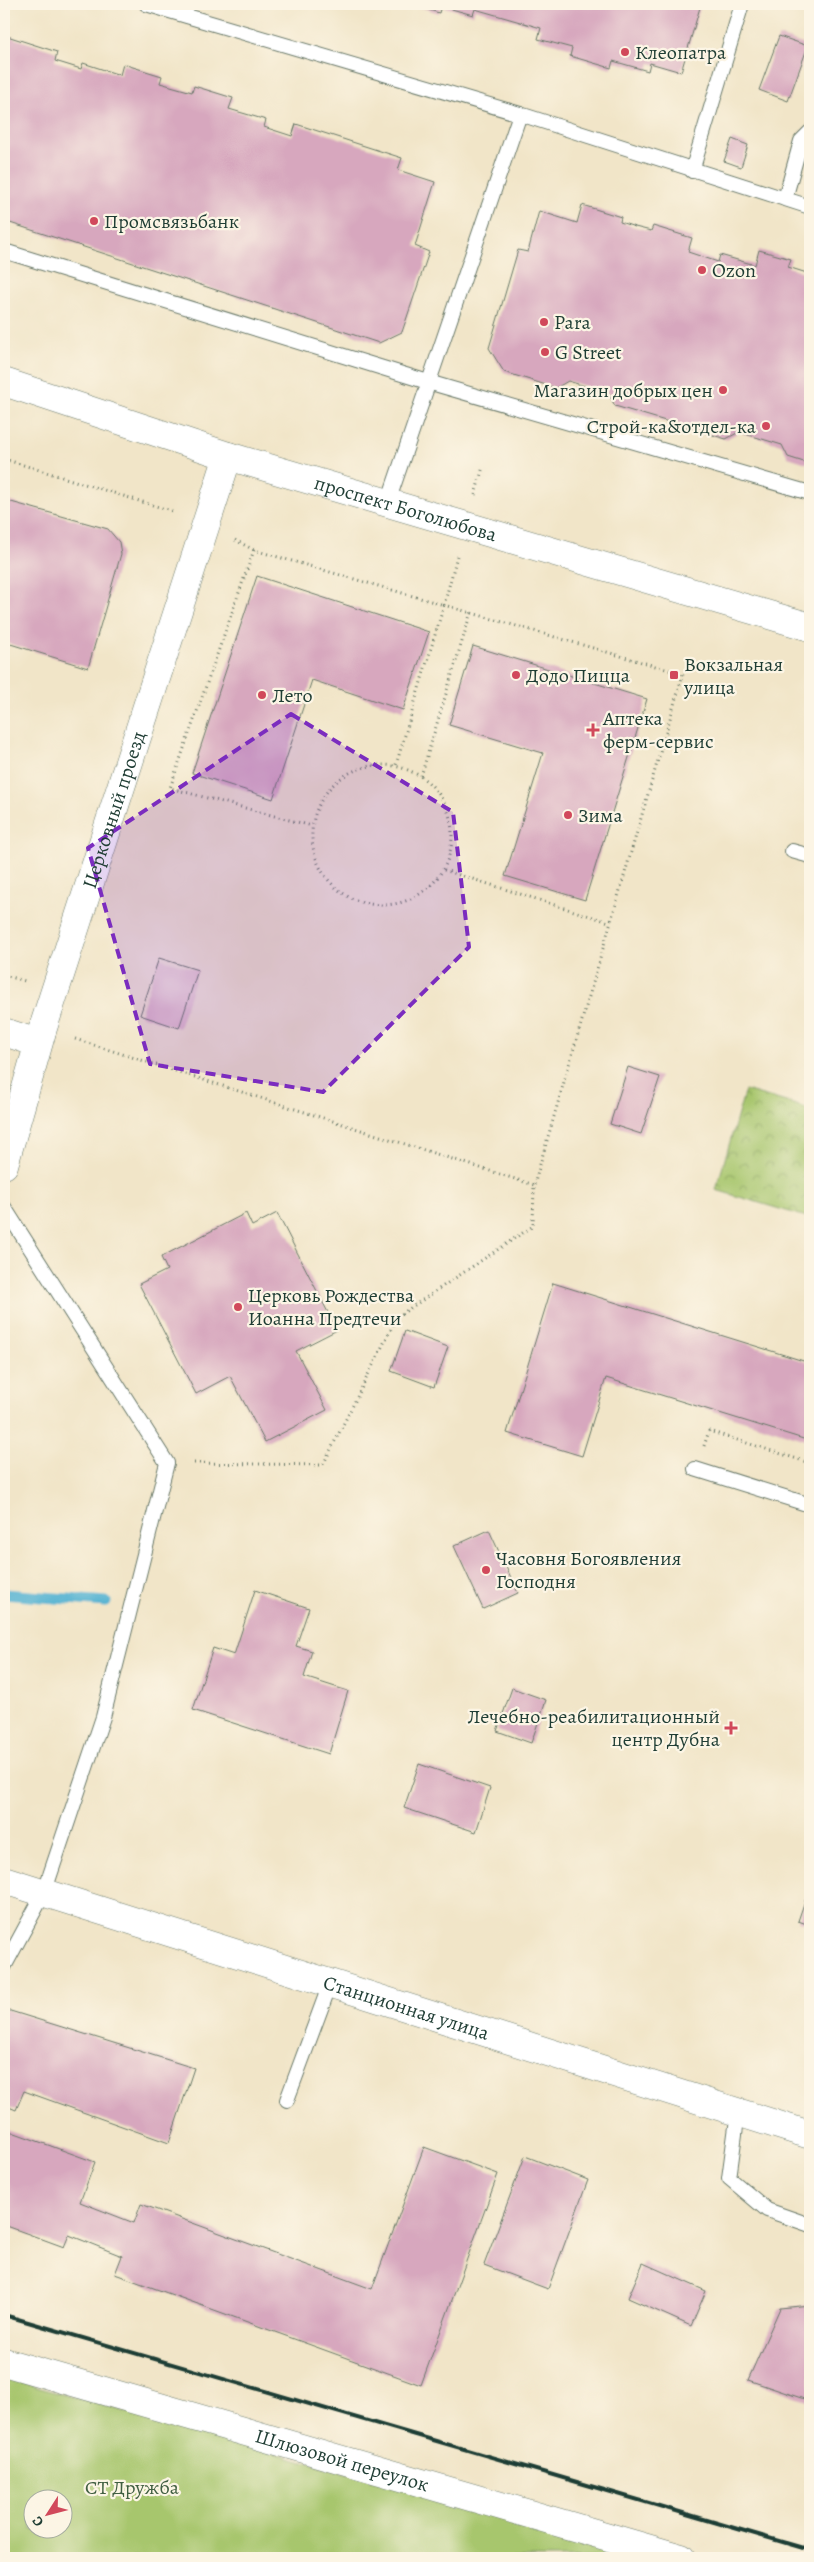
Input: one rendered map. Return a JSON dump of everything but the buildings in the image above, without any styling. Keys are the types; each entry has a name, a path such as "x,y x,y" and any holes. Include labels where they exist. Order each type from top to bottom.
{"main road":[{"name":"проспект Боголюбова","path":"4,382 228,456 810,627"},
{"name":"Церковный проезд","path":"4,1165 40,1036 228,456"},
{"path":"4,1032 40,1036"},
{"name":"Станционная улица","path":"4,1880 810,2135"},
{"name":"Шлюзовой переулок","path":"4,2362 681,2558"}],"lane":[{"path":"146,4 520,114 692,171 810,207"},
{"path":"692,171 742,4"},
{"path":"388,502 520,114"},
{"path":"785,199 800,140 810,132"},
{"path":"4,251 428,382 810,492"},
{"path":"792,851 810,856"},
{"path":"4,1207 167,1463 103,1716 44,1893 4,1967"},
{"path":"695,1469 810,1505"},
{"path":"287,2100 330,1984"},
{"path":"738,2112 730,2178 767,2210 810,2225"}],"path":[{"path":"4,459 177,512"},
{"path":"167,1463 323,1465 397,1317 533,1226 534,1185 609,922 683,674 254,550 170,788 312,826"},
{"path":"396,765 444,605"},
{"path":"421,776 470,612"},
{"path":"373,765 396,765 421,776 437,790 448,808 453,829 451,850 444,870 428,888 408,901 384,905 360,902 338,890 322,872 313,850 312,826 319,804 332,785 351,772 373,765"},
{"path":"444,870 609,922"},
{"path":"4,975 32,983"},
{"path":"40,1036 534,1185"},
{"path":"695,1469 709,1431 810,1463"}],"highlighted area":[{"path":"291,714 453,812 469,947 323,1092 150,1064 88,848"}],"green space":[{"path":"745,1090 810,1109 810,1218 716,1190"},
{"name":"СТ Дружба","path":"4,2378 654,2558 4,2558"}],"waterway":[{"path":"4,1594 106,1602"}],"railway":[{"path":"4,2315 810,2550"}],"place":[{"name":"Клеопатра","path":"625,52"},
{"name":"Промсвязьбанк","path":"94,221"},
{"name":"Ozon","path":"702,270"},
{"name":"Para","path":"544,322"},
{"name":"G Street","path":"545,352"},
{"name":"Магазин добрых цен","path":"723,390"},
{"name":"Строй-ка&отдел-ка","path":"766,426"},
{"name":"Додо Пицца","path":"516,675"},
{"name":"Вокзальная улица","path":"674,675"},
{"name":"Лето","path":"262,695"},
{"name":"Аптека ферм-сервис","path":"593,730"},
{"name":"Зима","path":"568,815"},
{"name":"Церковь Рождества Иоанна Предтечи","path":"238,1307"},
{"name":"Часовня Богоявления Господня","path":"486,1570"},
{"name":"Лечебно-реабилитационный центр Дубна","path":"731,1728"}]}
